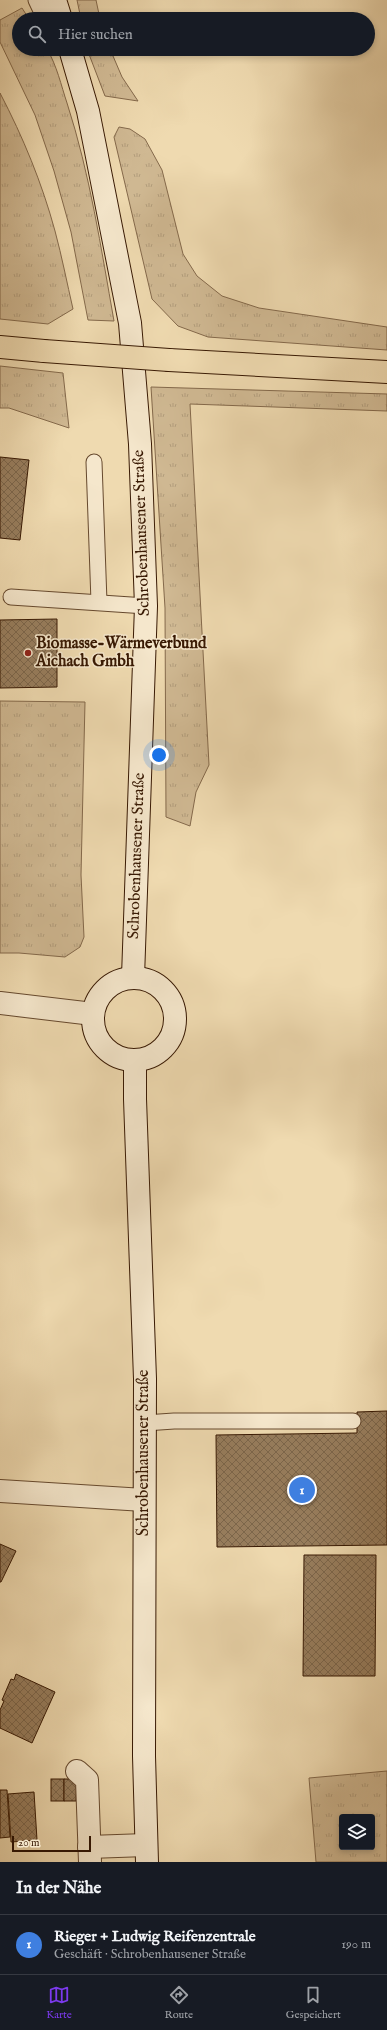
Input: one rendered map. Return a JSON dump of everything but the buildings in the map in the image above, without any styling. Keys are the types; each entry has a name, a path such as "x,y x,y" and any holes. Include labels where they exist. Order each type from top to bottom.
{"highway":[{"path":"0,347 169,360 387,372"}],"main road":[{"path":"56,0 59,12"},
{"name":"Schrobenhausener Straße","path":"72,56 88,111 130,323 140,444 146,606 133,977"},
{"path":"133,977 148,980 160,987 171,1000 175,1016 175,1024 171,1038 162,1050 149,1058 135,1060 114,1056 102,1046 95,1034 93,1014 98,998 106,988 118,980 133,977"},
{"path":"0,1003 93,1014"},
{"name":"Schrobenhausener Straße","path":"78,1771 87,1780 89,1855 147,1853 144,1756 145,1379 135,1099 135,1060"},
{"path":"0,1491 144,1500"}],"lane":[{"path":"36,0 42,12"},
{"path":"94,462 98,602"},
{"path":"11,597 146,606"},
{"path":"145,1423 174,1421 353,1421"}],"green space":[{"path":"77,0 96,0 99,12 80,12"},
{"path":"22,8 25,12 15,12"},
{"path":"12,13 12,56 50,56 56,69 75,130 89,184 114,321 88,320 71,232 54,171 35,115 0,42 0,20"},
{"path":"90,56 113,56 122,77 138,101 105,96"},
{"path":"0,93 24,143 44,195 58,241 73,309 48,324 0,319"},
{"path":"119,127 130,129 145,139 162,170 183,254 197,276 222,296 259,308 387,327 387,350 208,337 178,326 152,299 114,137"},
{"path":"0,366 63,373 69,428 9,408 0,408"},
{"path":"151,387 387,394 387,411 190,404 209,765 196,792 190,826 166,817 165,608"},
{"path":"0,701 85,702 81,875 84,937 80,947 65,957 0,953"},
{"path":"387,1771 387,1862 316,1862 309,1778"}],"place":[{"name":"Biomasse-Wärmeverbund Aichach Gmbh","path":"28,653"},
{"name":"Rieger + Ludwig Reifenzentrale","path":"302,1490"}]}
